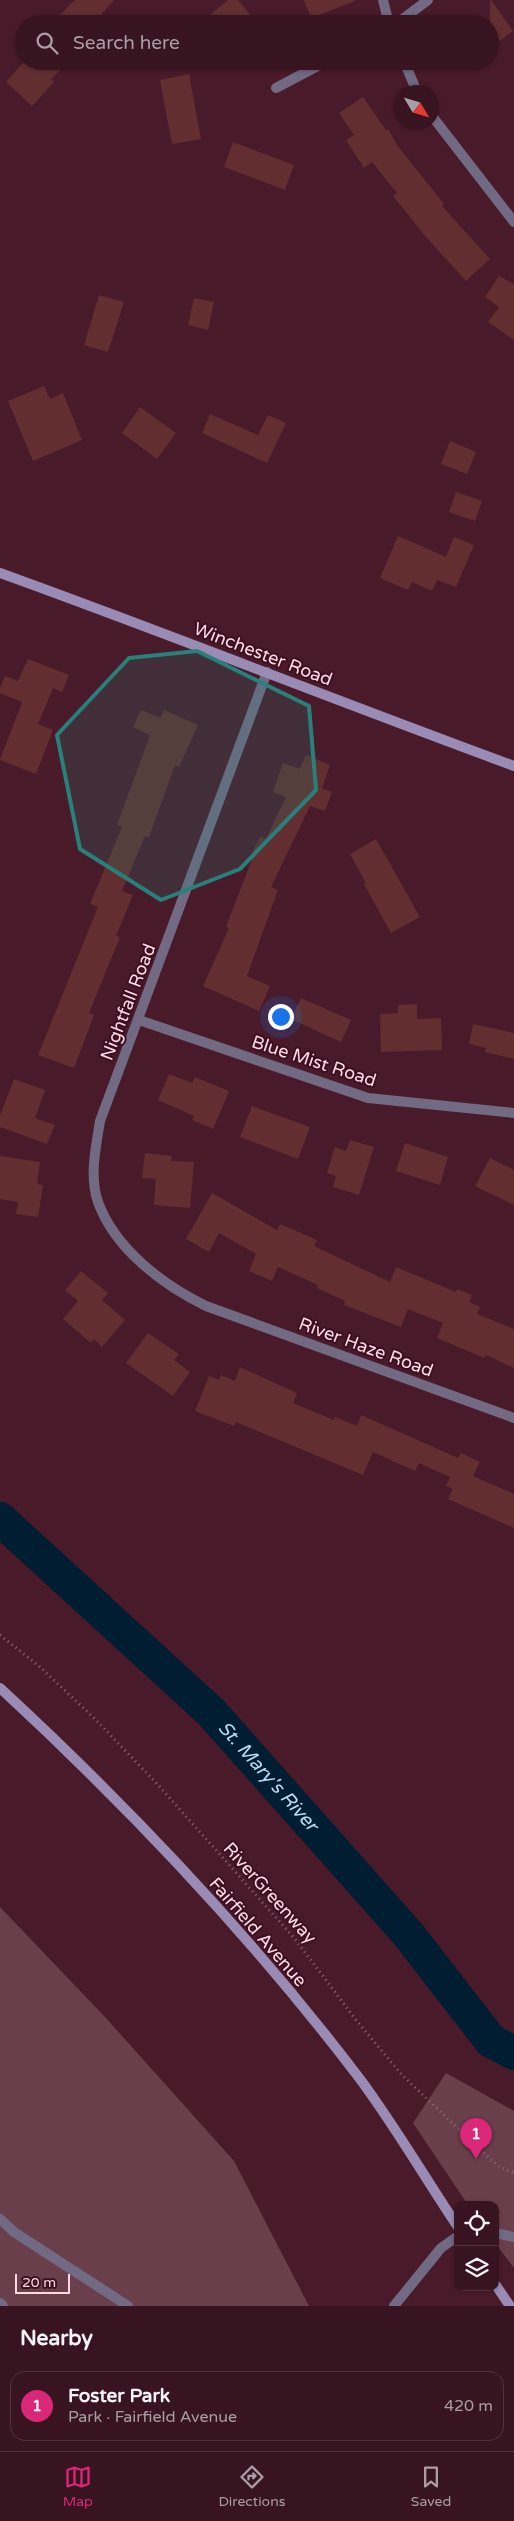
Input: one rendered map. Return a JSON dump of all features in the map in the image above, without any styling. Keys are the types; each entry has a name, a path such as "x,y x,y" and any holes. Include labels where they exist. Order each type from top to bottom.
{"main road":[{"name":"Winchester Road","path":"0,573 267,672 421,733 514,766"},
{"name":"Fairfield Avenue","path":"0,1688 59,1742 161,1848 266,1963 360,2080 454,2221"},
{"path":"499,2290 510,2306"}],"street":[{"path":"383,0 387,15"},
{"path":"408,15 428,0"},
{"path":"276,88 310,70"},
{"path":"408,70 414,85"},
{"path":"439,125 514,222"},
{"name":"Nightfall Road","path":"206,1306 183,1295 152,1274 118,1237 98,1201 93,1164 100,1122 267,672"},
{"name":"Blue Mist Road","path":"139,1020 368,1098 514,1113"},
{"name":"River Haze Road","path":"206,1306 514,1418"},
{"path":"0,2218 14,2232 128,2306"},
{"path":"499,2234 514,2237"},
{"path":"394,2306 441,2248 454,2239"},
{"path":"0,2303 3,2306"}],"path":[{"name":"RiverGreenway","path":"0,1635 40,1667 95,1719 160,1786 295,1939 356,2020 402,2075 489,2158 500,2167 514,2172"}],"highlighted area":[{"path":"197,651 309,706 316,790 240,869 161,900 80,849 57,735 129,658"}],"shaded area":[{"path":"0,1907 106,2018 234,2161 309,2306 0,2306"},
{"path":"446,2073 514,2111 514,2268 499,2248 499,2201 465,2201 413,2123"}],"building":[{"path":"75,0 114,0 101,15 60,15"},
{"path":"228,0 238,0 250,15 210,15"},
{"path":"304,0 355,1 319,15 310,15"},
{"path":"490,0 513,31 499,41 499,15 490,15"},
{"path":"17,70 60,70 51,79 54,82 32,106 6,82"},
{"path":"189,74 201,139 172,144 160,80"},
{"path":"363,97 386,130 388,129 397,145 444,204 442,206 490,259 466,281 426,237 393,196 397,193 372,162 364,168 346,140 354,135 339,113"},
{"path":"233,142 294,165 285,190 224,167"},
{"path":"499,276 514,284 514,340 488,322 499,307 485,297"},
{"path":"99,295 124,302 108,352 84,345"},
{"path":"194,298 214,302 208,330 188,325"},
{"path":"44,386 50,399 63,393 82,440 33,461 8,401"},
{"path":"140,407 176,433 157,459 122,433"},
{"path":"210,414 258,435 268,415 286,423 267,463 202,433"},
{"path":"450,441 476,452 467,474 441,464"},
{"path":"456,492 482,501 475,521 449,512"},
{"path":"398,536 446,557 454,537 474,545 456,587 437,580 432,591 412,582 408,590 380,578"},
{"path":"28,659 69,675 62,692 53,688 38,724 53,730 36,774 0,760 22,702 0,693 0,688 5,676 18,681"},
{"path":"141,710 160,718 164,710 198,725 179,767 175,765 149,837 145,836 122,891 133,895 116,936 120,937 89,1013 94,1015 74,1068 38,1055 98,907 90,904 122,827 117,825 150,735 133,727"},
{"path":"306,755 330,765 322,788 332,792 325,811 310,806 271,887 278,890 247,976 270,986 259,1011 203,986 229,928 226,927 254,854 252,853 260,837 266,839 286,797 273,792 283,763 300,769"},
{"path":"376,839 420,917 391,933 350,854"},
{"path":"301,998 351,1020 341,1042 291,1019"},
{"path":"417,1004 417,1019 441,1018 442,1050 381,1052 380,1014 398,1013 398,1005"},
{"path":"473,1024 514,1033 514,1059 485,1052 486,1048 469,1044"},
{"path":"169,1074 192,1083 195,1077 229,1091 213,1129 192,1120 194,1116 158,1100"},
{"path":"14,1079 45,1090 35,1118 55,1125 47,1144 0,1127 0,1115"},
{"path":"252,1106 310,1127 298,1159 240,1137"},
{"path":"350,1140 374,1147 359,1195 333,1187 336,1176 327,1173 335,1147 346,1151"},
{"path":"405,1143 448,1157 440,1185 396,1171"},
{"path":"145,1153 172,1156 171,1161 194,1162 190,1208 154,1205 156,1179 142,1178"},
{"path":"0,1156 40,1162 37,1184 43,1185 38,1217 16,1214 18,1202 0,1199"},
{"path":"490,1158 514,1170 514,1205 475,1186"},
{"path":"212,1193 277,1230 280,1224 317,1240 314,1246 390,1282 396,1267 456,1292 457,1289 472,1295 469,1302 480,1307 477,1314 514,1329 514,1368 486,1355 484,1358 437,1338 443,1323 408,1309 401,1327 344,1305 345,1301 317,1288 318,1285 278,1267 272,1281 249,1271 256,1254 219,1233 209,1252 186,1239"},
{"path":"81,1271 108,1293 102,1300 125,1320 102,1347 94,1339 91,1343 63,1319 78,1301 65,1290"},
{"path":"148,1333 179,1354 174,1360 190,1372 173,1396 126,1363"},
{"path":"240,1367 297,1393 293,1403 334,1420 335,1417 357,1426 361,1415 458,1458 461,1453 480,1462 473,1476 514,1494 514,1528 448,1499 453,1489 446,1486 450,1477 419,1463 415,1471 373,1452 363,1475 236,1422 234,1426 195,1411 209,1376 219,1380 221,1375 235,1381"}],"waterway":[{"name":"St. Mary's River","path":"0,1519 211,1712 408,1934 491,2041 514,2053"}],"place":[{"name":"Foster Park","path":"476,2159"}]}
